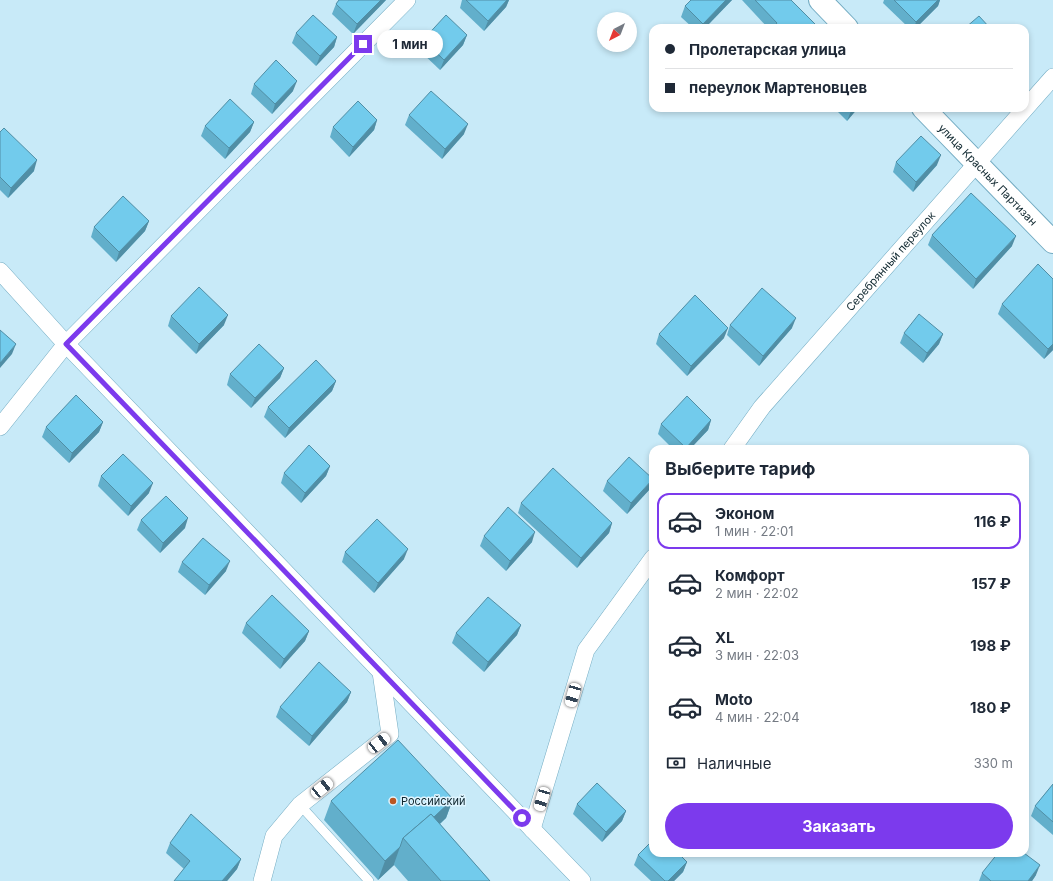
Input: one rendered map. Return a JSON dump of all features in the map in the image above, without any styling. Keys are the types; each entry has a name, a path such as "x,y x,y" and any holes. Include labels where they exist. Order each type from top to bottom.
{"street":[{"path":"0,428 66,344 407,0"},
{"path":"820,0 843,24"},
{"name":"Серебрянный переулок","path":"1029,104 1053,77"},
{"name":"улица Красных Партизан","path":"928,112 1053,242"},
{"name":"Серебрянный переулок","path":"735,445 762,407 1022,112"},
{"path":"0,271 66,344 582,881"},
{"path":"532,829 586,650 649,563"},
{"path":"262,881 274,836 300,805 390,734 382,672"}],"lane":[{"path":"300,805 369,881"}],"building":[{"path":"339,0 381,0 357,24 336,4"},
{"path":"466,0 507,0 488,21"},
{"path":"691,0 726,0 703,24 685,6"},
{"path":"755,0 791,0 815,24 776,24 777,23"},
{"path":"894,0 938,0 916,22"},
{"path":"313,15 337,37 320,56 296,33"},
{"path":"446,15 467,35 444,60 423,40"},
{"path":"979,16 986,24 970,24"},
{"path":"276,60 297,81 275,104 254,84"},
{"path":"431,91 468,124 445,149 409,115"},
{"path":"230,99 254,122 229,148 205,126"},
{"path":"358,101 377,120 353,147 333,127"},
{"path":"4,128 37,160 11,188 0,177 0,132"},
{"path":"921,136 941,155 916,182 896,162"},
{"path":"971,193 1016,236 976,279 932,235"},
{"path":"123,196 149,221 119,252 94,227"},
{"path":"1038,264 1053,279 1053,344 1048,349 1002,304"},
{"path":"199,287 228,315 199,344 171,316"},
{"path":"762,288 796,318 763,356 730,325"},
{"path":"695,295 728,328 691,366 659,334"},
{"path":"919,314 943,334 927,353 904,333"},
{"path":"0,330 16,344 0,363"},
{"path":"259,344 284,368 255,398 230,374"},
{"path":"316,360 336,381 289,428 268,407"},
{"path":"76,395 103,422 72,453 46,427"},
{"path":"687,396 711,420 689,445 683,445 661,424"},
{"path":"309,445 330,466 305,493 284,473"},
{"path":"123,454 153,483 131,506 101,476"},
{"path":"629,457 649,475 649,483 631,503 607,481"},
{"path":"553,468 612,523 581,558 521,503"},
{"path":"166,496 188,518 163,543 141,520"},
{"path":"508,507 535,532 510,561 484,536"},
{"path":"377,519 408,549 378,583 345,552"},
{"path":"203,538 230,561 209,585 182,562"},
{"path":"272,595 309,631 284,659 246,623"},
{"path":"488,597 521,625 488,662 456,633"},
{"path":"319,662 351,692 312,736 280,707"},
{"path":"398,740 453,799 434,817 431,814 403,838 400,847 385,861 331,801"},
{"path":"597,783 626,811 606,832 577,804"},
{"path":"1053,784 1053,822 1035,806"},
{"path":"191,814 241,859 222,881 174,881 190,861 170,843"},
{"path":"431,814 490,881 441,881 403,838"},
{"path":"649,844 649,857 682,857 687,862 668,881 665,881 638,855"},
{"path":"995,857 1029,857 1040,865 1028,881 991,881 982,873"}],"place":[{"name":"Российский","path":"393,801"}],"route":[{"path":"363,44 66,344 522,818"}]}
